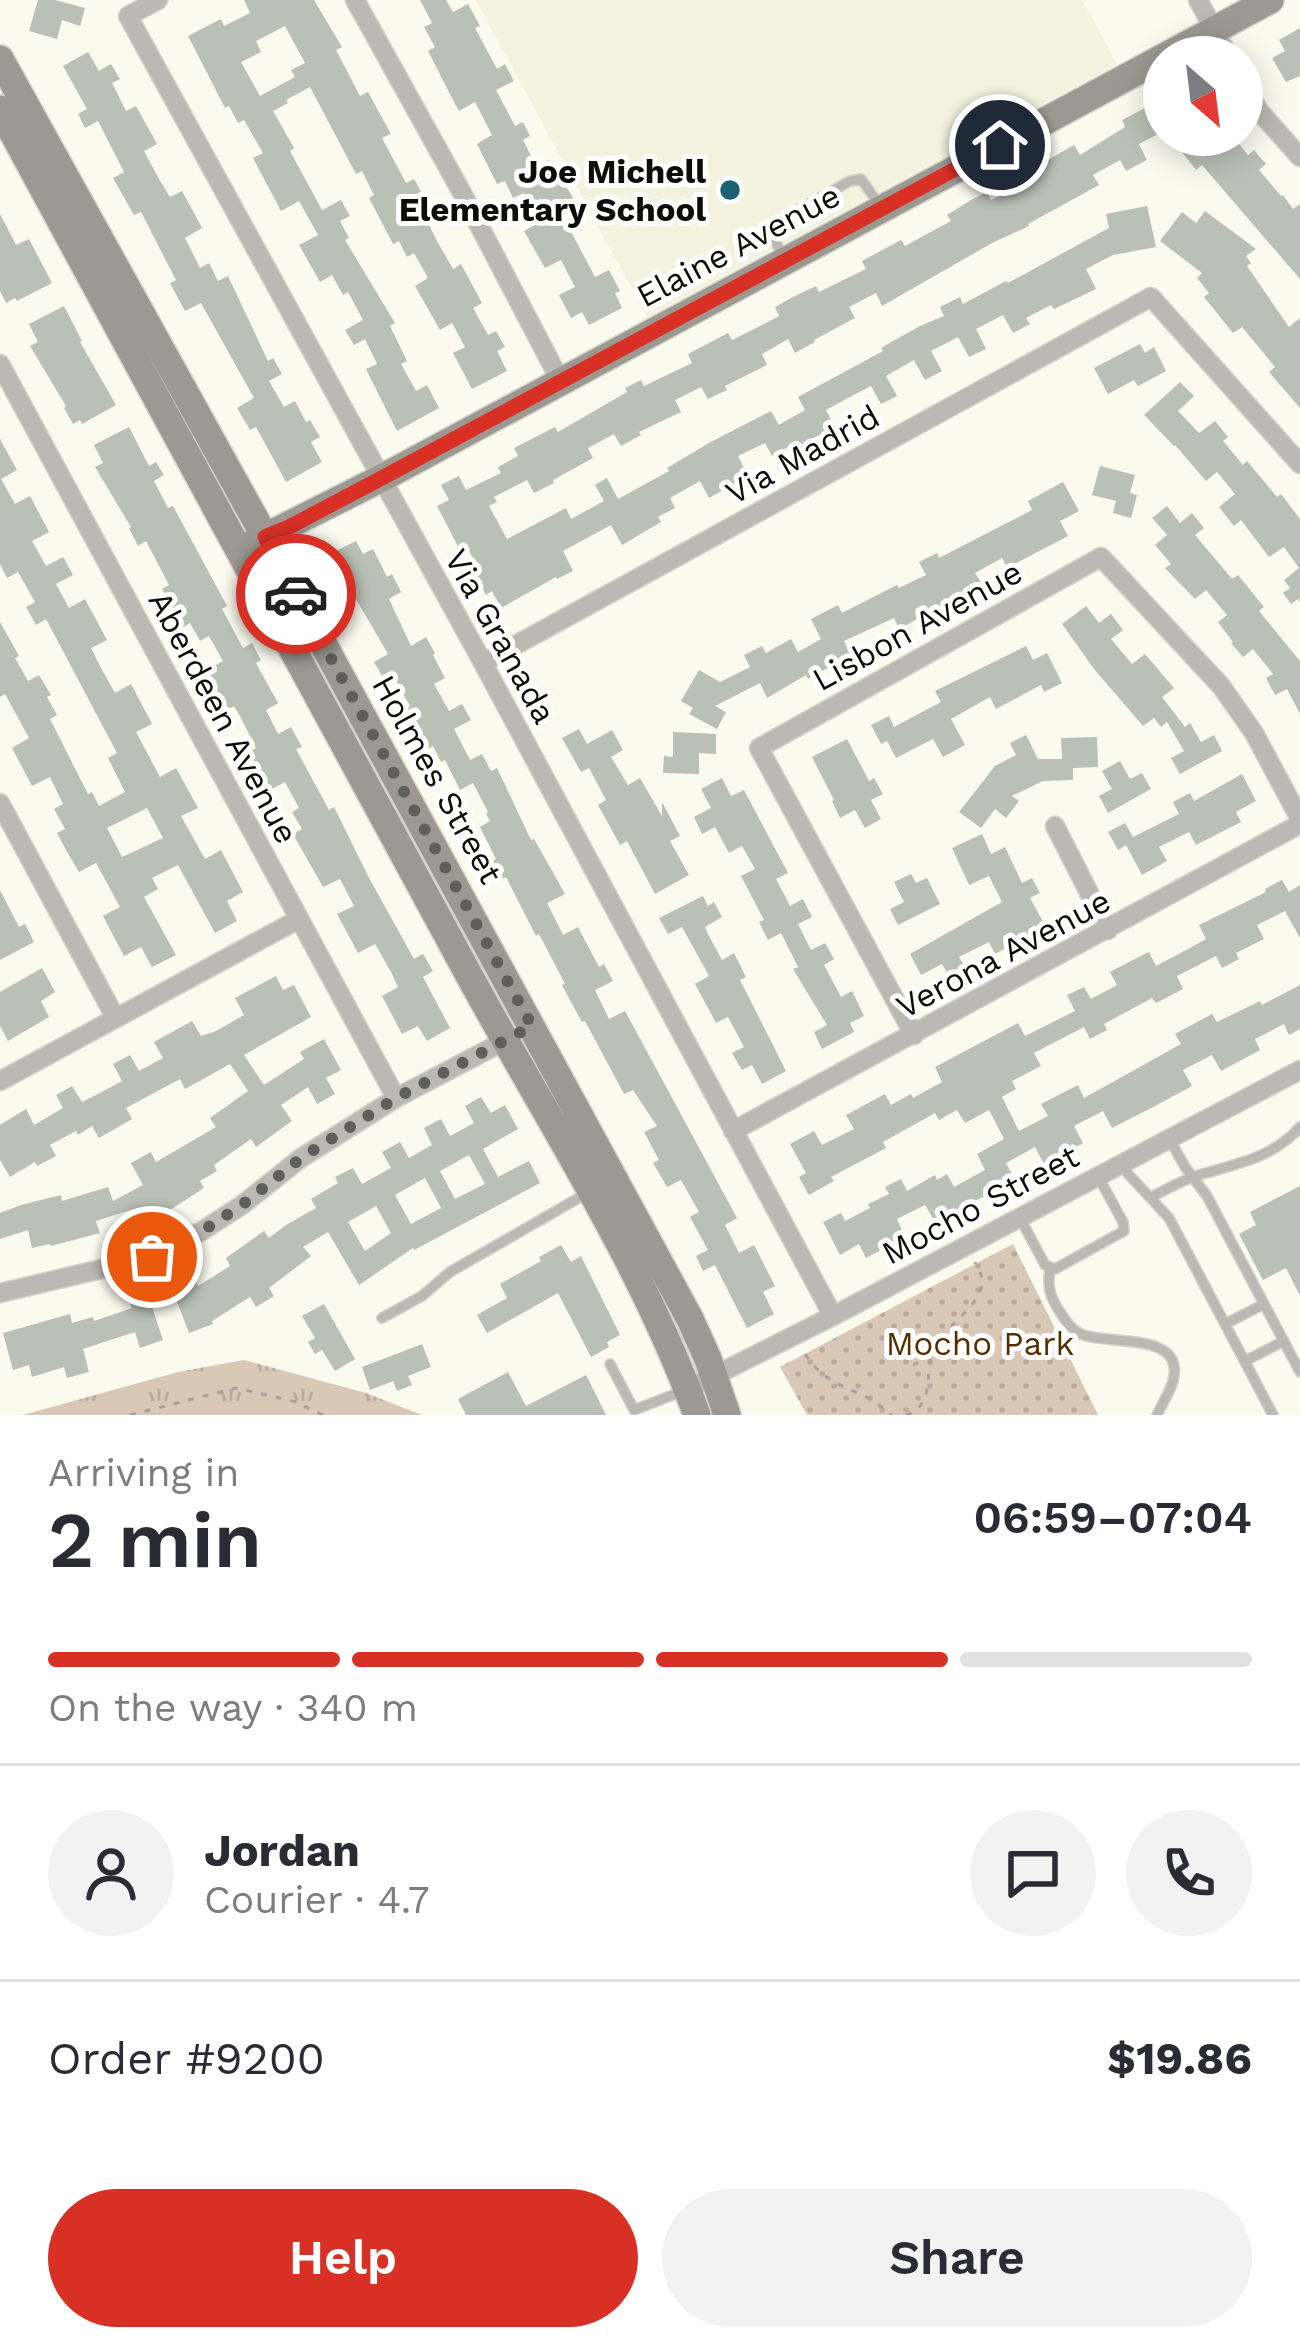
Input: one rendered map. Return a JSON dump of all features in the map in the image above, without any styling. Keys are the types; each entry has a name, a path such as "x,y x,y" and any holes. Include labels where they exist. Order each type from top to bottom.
{"main road":[{"name":"Elaine Avenue","path":"239,550 380,479 1270,0"},
{"name":"Holmes Street","path":"0,59 690,1319 727,1415"},
{"name":"Holmes Street","path":"0,110 662,1326 692,1402"}],"street":[{"name":"Via Granada","path":"158,0 128,16 483,663 833,1316"},
{"path":"355,0 561,382"},
{"path":"1198,0 1217,36"},
{"path":"1263,116 1300,158"},
{"name":"Via Madrid","path":"483,663 1151,297 1300,464"},
{"name":"Aberdeen Avenue","path":"0,364 396,1098"},
{"name":"Lisbon Avenue","path":"914,1035 759,748 1101,557 1221,686 1254,733 1300,821"},
{"path":"0,802 115,1017"},
{"name":"Verona Avenue","path":"733,1131 1300,821"},
{"path":"1054,826 1108,930"},
{"path":"0,1081 299,919"},
{"path":"0,1293 152,1257 242,1205 301,1158 396,1098 532,1026"},
{"name":"Mocho Street","path":"692,1402 714,1377 1300,1070"}],"lane":[{"path":"786,260 772,235 780,220 850,181 861,179 882,208"},
{"path":"1151,1196 1193,1177 1242,1165 1276,1149 1300,1127"},
{"path":"1169,1138 1207,1196 1300,1372"},
{"path":"1119,1164 1169,1218 1273,1415"},
{"path":"1050,1269 1124,1231 1098,1175"},
{"path":"382,1318 450,1272 590,1192"},
{"path":"1019,1216 1050,1269 1047,1286 1069,1326 1097,1339 1133,1340 1170,1355 1173,1382 1156,1415"},
{"path":"1226,1324 1264,1304"},
{"path":"1245,1361 1284,1340"},
{"path":"610,1364 634,1410 692,1402"}],"path":[{"path":"907,1415 924,1402 934,1347 979,1296 982,1281 975,1262"},
{"path":"805,1352 818,1372 892,1415"},
{"path":"913,1365 932,1354"},
{"path":"130,1415 236,1388 293,1401 323,1415"},
{"path":"865,1397 875,1390"}],"shaded area":[{"name":"Joe Michell Elementary School","path":"476,0 1082,0 1117,64 647,317"}],"green space":[{"name":"Mocho Park","path":"1013,1244 1098,1415 807,1415 780,1367"},
{"path":"244,1360 366,1393 422,1415 23,1415 178,1372"}],"building":[{"path":"38,0 85,8 80,26 62,20 57,39 29,31"},
{"path":"244,0 314,0 342,47 336,50 360,96 368,92 391,134 382,138 406,183 414,179 435,217 427,221 437,241 453,269 461,264 482,303 473,308 488,335 496,331 505,347 497,351 507,371 472,389 453,353 465,347 452,323 440,330 415,286 428,278 414,253 407,257 399,241 393,244 369,198 374,195 362,171 356,174 310,87 286,100 273,111 294,148 290,151 322,210 341,200 350,216 340,221 349,238 345,240 395,323 390,326 407,361 401,364 416,391 427,385 439,408 397,431 366,369 377,364 365,339 354,345 345,330 363,320 332,275 320,282 299,245 318,235 299,201 281,211 253,158 263,153 244,120 238,123 229,106 225,108 188,36 221,19 224,26 250,13","holes":["285,26 305,63 291,70 295,77 260,96 241,62 261,52 256,41"]},
{"path":"420,0 446,0 453,12 468,4 497,69 505,64 514,81 496,90 515,126 523,122 530,136 523,140 536,166 549,160 573,198 558,207 595,277 609,270 620,291 615,293 622,308 589,325 582,312 571,318 559,295 575,287 561,260 545,268 524,231 540,222 524,193 513,198 505,181 497,184 477,144 492,135 475,102 459,111 428,51 435,47 424,27 432,23"},
{"path":"1300,28 1300,76 1286,82 1272,58 1285,51 1279,40"},
{"path":"88,52 99,71 111,64 120,79 112,83 126,111 136,106 157,144 144,151 159,179 170,197 182,191 202,228 185,238 200,268 209,263 218,281 228,276 268,361 273,358 282,374 269,381 284,407 295,401 320,437 311,442 322,462 286,482 256,427 250,430 237,408 254,398 201,303 185,311 170,283 176,280 141,212 134,215 113,178 124,172 98,121 85,128 78,114 87,109 63,66"},
{"path":"1143,109 1143,142 1139,144 1147,160 1126,171 1120,160 1093,175 1099,185 1029,226 882,306 876,293 849,307 855,318 815,342 795,353 788,339 762,354 767,365 725,386 727,390 708,399 701,387 675,400 681,412 639,432 641,435 621,446 614,434 588,448 593,458 554,483 534,493 527,480 494,497 497,502 489,506 507,539 566,508 571,519 604,501 595,485 607,478 618,499 771,411 779,425 805,410 798,397 944,316 940,307 960,297 963,304 1008,283 1109,228 1106,214 1147,206 1156,247 1113,255 1086,269 1096,289 1026,318 1030,324 1013,333 1003,315 976,329 986,349 969,357 958,337 931,351 942,371 925,380 914,360 886,376 897,396 881,404 871,386 826,410 836,429 820,438 772,456 765,443 738,456 748,476 709,498 700,481 670,498 675,508 658,517 661,522 622,545 611,525 563,551 573,571 501,608 492,591 486,595 468,549 461,552 437,506 449,500 441,485 459,476 466,490 501,473 498,467 518,456 514,448 555,427 558,432 641,380 644,386 692,363 688,354 728,333 732,340 779,316 775,307 791,298 816,286 819,292 866,269 862,261 901,240 905,246 951,221 947,215 971,200 987,192 991,200 1021,186 1038,175 1034,168 1074,145 1080,155 1125,127 1122,120"},
{"path":"1185,156 1259,156 1266,164 1259,170 1281,196 1293,209 1300,204 1300,279 1202,165 1196,170"},
{"path":"1205,211 1256,249 1246,256 1251,263 1247,266 1289,327 1300,318 1300,408 1269,372 1275,367 1242,327 1233,333 1204,297 1209,293 1197,278 1202,273 1160,241 1182,212 1196,223"},
{"path":"0,214 16,245 29,239 52,283 6,303 0,291"},
{"path":"64,306 116,405 82,424 80,420 73,424 30,346 38,342 29,324"},
{"path":"1140,344 1145,353 1154,347 1166,371 1138,386 1134,380 1108,394 1094,368"},
{"path":"1180,382 1194,396 1178,411 1199,433 1215,421 1228,437 1223,441 1243,465 1247,461 1300,519 1300,602 1291,604 1283,593 1290,588 1284,580 1299,568 1284,547 1269,557 1241,520 1234,526 1219,507 1235,494 1217,472 1206,481 1144,415"},
{"path":"129,427 149,466 156,462 164,475 154,481 168,508 173,506 227,606 222,609 243,648 252,643 261,660 256,663 278,703 266,710 278,734 291,727 302,747 296,749 329,810 334,807 414,959 423,954 433,971 423,977 450,1028 427,1041 418,1026 402,1034 382,996 398,987 391,972 375,944 358,953 337,914 354,906 340,879 323,887 293,834 302,829 292,812 299,808 285,782 270,790 249,752 256,748 241,718 234,706 227,710 216,691 207,670 223,661 209,636 200,641 190,623 182,628 162,589 169,585 146,541 138,546 95,467 103,463 94,445"},
{"path":"0,439 17,470 1,479 15,504 30,496 49,532 32,541 46,566 63,557 73,575 56,584 69,608 85,599 107,640 91,648 101,668 115,693 131,684 152,724 136,732 160,777 176,768 198,808 181,816 205,859 221,850 243,892 227,901 237,921 215,933 178,865 152,878 158,889 144,897 176,955 152,967 141,947 124,956 103,916 120,907 96,863 79,872 66,850 57,833 65,829 54,809 63,804 50,777 32,786 12,748 29,738 5,694 0,697 0,622 28,681 39,675 51,695 47,697 57,715 50,719 88,794 92,792 99,806 125,792 108,758 117,753 46,619 36,625 26,607 35,602 18,572 7,578 0,564","holes":["147,808 163,838 122,857 107,828"]},
{"path":"1100,466 1135,475 1130,493 1137,495 1131,518 1113,513 1116,501 1092,495"},
{"path":"1063,482 1079,511 1060,521 1068,536 1007,568 1002,558 975,573 982,584 899,629 894,618 844,641 851,655 808,679 806,675 767,698 760,683 715,706 726,712 717,729 689,714 693,708 681,701 699,670 720,682 750,667 744,655 762,646 766,653 791,639 798,652 821,639 811,619 838,605 842,613 926,575 919,562 937,553 939,558 1032,510 1028,501"},
{"path":"1167,506 1180,523 1192,513 1204,528 1195,535 1232,579 1238,575 1264,607 1259,611 1300,661 1300,714 1287,689 1275,695 1266,678 1273,674 1253,649 1243,657 1231,643 1218,622 1227,615 1206,590 1195,599 1165,568 1171,564 1155,545 1167,535 1152,518"},
{"path":"356,541 363,554 373,549 387,577 392,574 401,592 389,599 411,646 426,637 445,678 434,684 449,711 462,704 471,720 454,729 470,760 482,754 491,771 497,768 531,840 565,894 547,903 563,935 578,927 599,967 604,964 613,981 595,990 609,1019 625,1011 737,1218 725,1225 739,1253 754,1245 775,1286 763,1292 774,1314 747,1328 715,1265 703,1271 696,1256 708,1250 690,1217 699,1212 681,1180 667,1187 653,1163 659,1160 644,1132 657,1126 633,1090 624,1094 571,1002 539,934 536,936 506,877 502,879 492,861 496,859 480,827 490,821 488,812 473,783 460,790 445,760 441,762 433,746 421,753 397,713 410,706 393,676 385,681 374,662 388,654 330,554"},
{"path":"1086,606 1099,623 1111,614 1123,630 1111,639 1132,664 1145,654 1174,688 1162,697 1185,727 1190,723 1201,742 1214,735 1222,751 1180,774 1171,758 1184,751 1167,722 1161,727 1154,718 1143,726 1062,624"},
{"path":"1026,646 1033,660 1047,653 1062,683 1044,692 1041,685 996,709 990,697 951,719 965,745 943,757 933,739 896,758 887,741 881,744 871,725 889,716 894,727 941,702 935,691"},
{"path":"579,729 587,744 612,730 623,750 611,757 628,785 640,778 662,816 662,802 680,836 670,841 689,875 655,894 627,841 620,845 598,805 606,800 589,768 581,772 562,738"},
{"path":"673,732 716,734 716,754 699,753 699,774 663,773 664,756 673,757"},
{"path":"1026,735 1038,759 1062,759 1061,738 1097,737 1098,767 1073,768 1073,780 1043,781 1012,796 1019,801 1006,818 995,809 981,828 959,812 995,766 1016,755 1010,743"},
{"path":"847,739 869,781 874,778 883,794 871,800 881,819 865,828 855,810 840,818 812,757"},
{"path":"1120,761 1130,779 1142,773 1151,789 1108,813 1099,796 1112,789 1102,771"},
{"path":"1242,774 1256,801 1236,812 1241,822 1196,845 1189,832 1159,847 1167,861 1142,875 1126,845 1118,850 1108,832 1125,823 1133,837 1179,814 1173,802 1190,793 1194,801"},
{"path":"722,778 731,796 744,790 788,873 776,879 790,906 803,899 812,917 798,924 811,950 825,943 834,959 824,965 841,997 852,991 864,1016 850,1023 854,1032 822,1049 814,1032 827,1025 793,969 798,967 781,933 768,940 759,922 764,920 741,876 755,869 742,846 729,853 715,827 702,834 694,817 711,808 701,789"},
{"path":"982,834 991,854 1005,847 1022,883 1032,878 1040,893 1030,898 1046,927 995,954 989,942 959,957 966,969 950,978 942,964 921,975 910,954 1002,902 989,876 969,885 952,848"},
{"path":"911,874 916,883 927,878 940,904 898,925 890,909 904,902 894,882"},
{"path":"1282,880 1289,892 1300,885 1300,938 1285,911 1257,925 1264,939 1236,953 1239,959 1222,968 1216,956 1177,976 1183,989 1156,1003 1152,998 1104,1024 1107,1030 1090,1039 1084,1027 1034,1053 1041,1066 1012,1081 1016,1089 1002,1097 1019,1131 1048,1116 1041,1104 1078,1085 1084,1098 1181,1044 1175,1034 1212,1014 1217,1022 1300,985 1300,1029 1289,1035 1284,1024 1255,1039 1260,1050 1221,1071 1212,1055 1183,1070 1192,1086 1155,1106 1112,1128 1103,1111 1074,1126 1083,1143 1044,1164 1035,1147 1006,1163 1015,1180 935,1222 925,1205 897,1219 905,1237 866,1258 859,1244 840,1255 823,1222 841,1213 845,1221 870,1208 868,1204 889,1194 885,1187 901,1179 907,1191 935,1175 937,1180 947,1174 954,1187 985,1170 977,1154 1004,1139 989,1110 965,1123 957,1110 939,1120 935,1113 883,1142 886,1148 831,1177 834,1181 809,1195 799,1177 806,1173 790,1144 814,1131 822,1145 854,1129 846,1115 885,1094 891,1105 911,1094 913,1098 942,1082 935,1067 1018,1023 1025,1036 1075,1011 1067,995 1084,987 1091,999 1117,985 1110,972 1127,963 1149,952 1156,966 1188,949 1206,939 1199,925"},
{"path":"0,890 19,927 25,924 34,942 0,960"},
{"path":"703,896 708,906 714,902 722,917 705,927 709,936 722,960 734,953 746,977 740,980 786,1071 762,1084 752,1065 742,1070 732,1053 744,1047 728,1017 716,1023 695,984 709,976 682,927 668,934 659,918"},
{"path":"42,968 55,992 41,1001 49,1017 8,1041 0,1026 0,992"},
{"path":"276,976 283,990 294,985 311,1017 244,1055 264,1085 304,1059 300,1052 324,1039 341,1070 326,1078 335,1094 317,1104 308,1087 281,1105 292,1121 256,1147 251,1139 214,1165 217,1171 200,1181 204,1188 162,1215 157,1206 138,1216 134,1209 96,1221 100,1233 51,1246 32,1248 28,1230 0,1239 0,1213 21,1205 61,1195 62,1201 108,1187 113,1201 143,1185 131,1163 151,1152 156,1162 216,1127 210,1118 248,1091 230,1064 185,1089 180,1079 126,1108 132,1119 99,1138 92,1126 78,1135 76,1131 50,1145 56,1156 10,1177 0,1160 0,1125 26,1109 34,1125 63,1108 56,1095 72,1086 82,1102 122,1081 113,1064 130,1055 139,1071 163,1058 154,1042 192,1021 201,1036 216,1031 244,1015 235,998"},
{"path":"481,1097 491,1113 505,1105 518,1129 483,1149 498,1177 529,1161 540,1183 413,1248 359,1285 328,1232 303,1247 311,1256 269,1288 274,1296 256,1307 250,1297 213,1324 189,1333 171,1286 195,1277 198,1286 230,1266 226,1258 264,1231 269,1238 316,1208 311,1199 338,1183 335,1177 353,1168 362,1184 391,1168 382,1152 400,1142 409,1158 432,1145 424,1128 441,1119 450,1136 474,1123 465,1106","holes":["469,1155 485,1184 455,1199 440,1171","425,1178 441,1208 411,1224 395,1195","376,1206 391,1233 365,1251 348,1222"]},
{"path":"1300,1186 1300,1296 1286,1268 1263,1280 1239,1234 1256,1225 1250,1212"},
{"path":"561,1245 571,1262 581,1256 620,1335 591,1357 558,1293 487,1333 477,1315 507,1298 500,1284"},
{"path":"148,1295 163,1340 140,1348 135,1332 83,1349 89,1372 67,1378 64,1367 32,1377 29,1365 13,1370 3,1333 70,1314 72,1323 93,1317 94,1321 132,1308 129,1301"},
{"path":"324,1304 355,1359 335,1371 322,1350 315,1354 308,1342 315,1338 302,1316"},
{"path":"422,1344 431,1367 408,1376 412,1385 397,1391 393,1381 370,1390 362,1367"},
{"path":"508,1372 526,1406 586,1375 606,1415 466,1415 458,1399"}],"way so far":[{"path":"152,1257 242,1205 301,1158 396,1098 532,1026 296,594"}],"place":[{"name":"Joe Michell Elementary School","path":"730,190"}],"route":[{"path":"296,594 265,537 1000,145"}]}
